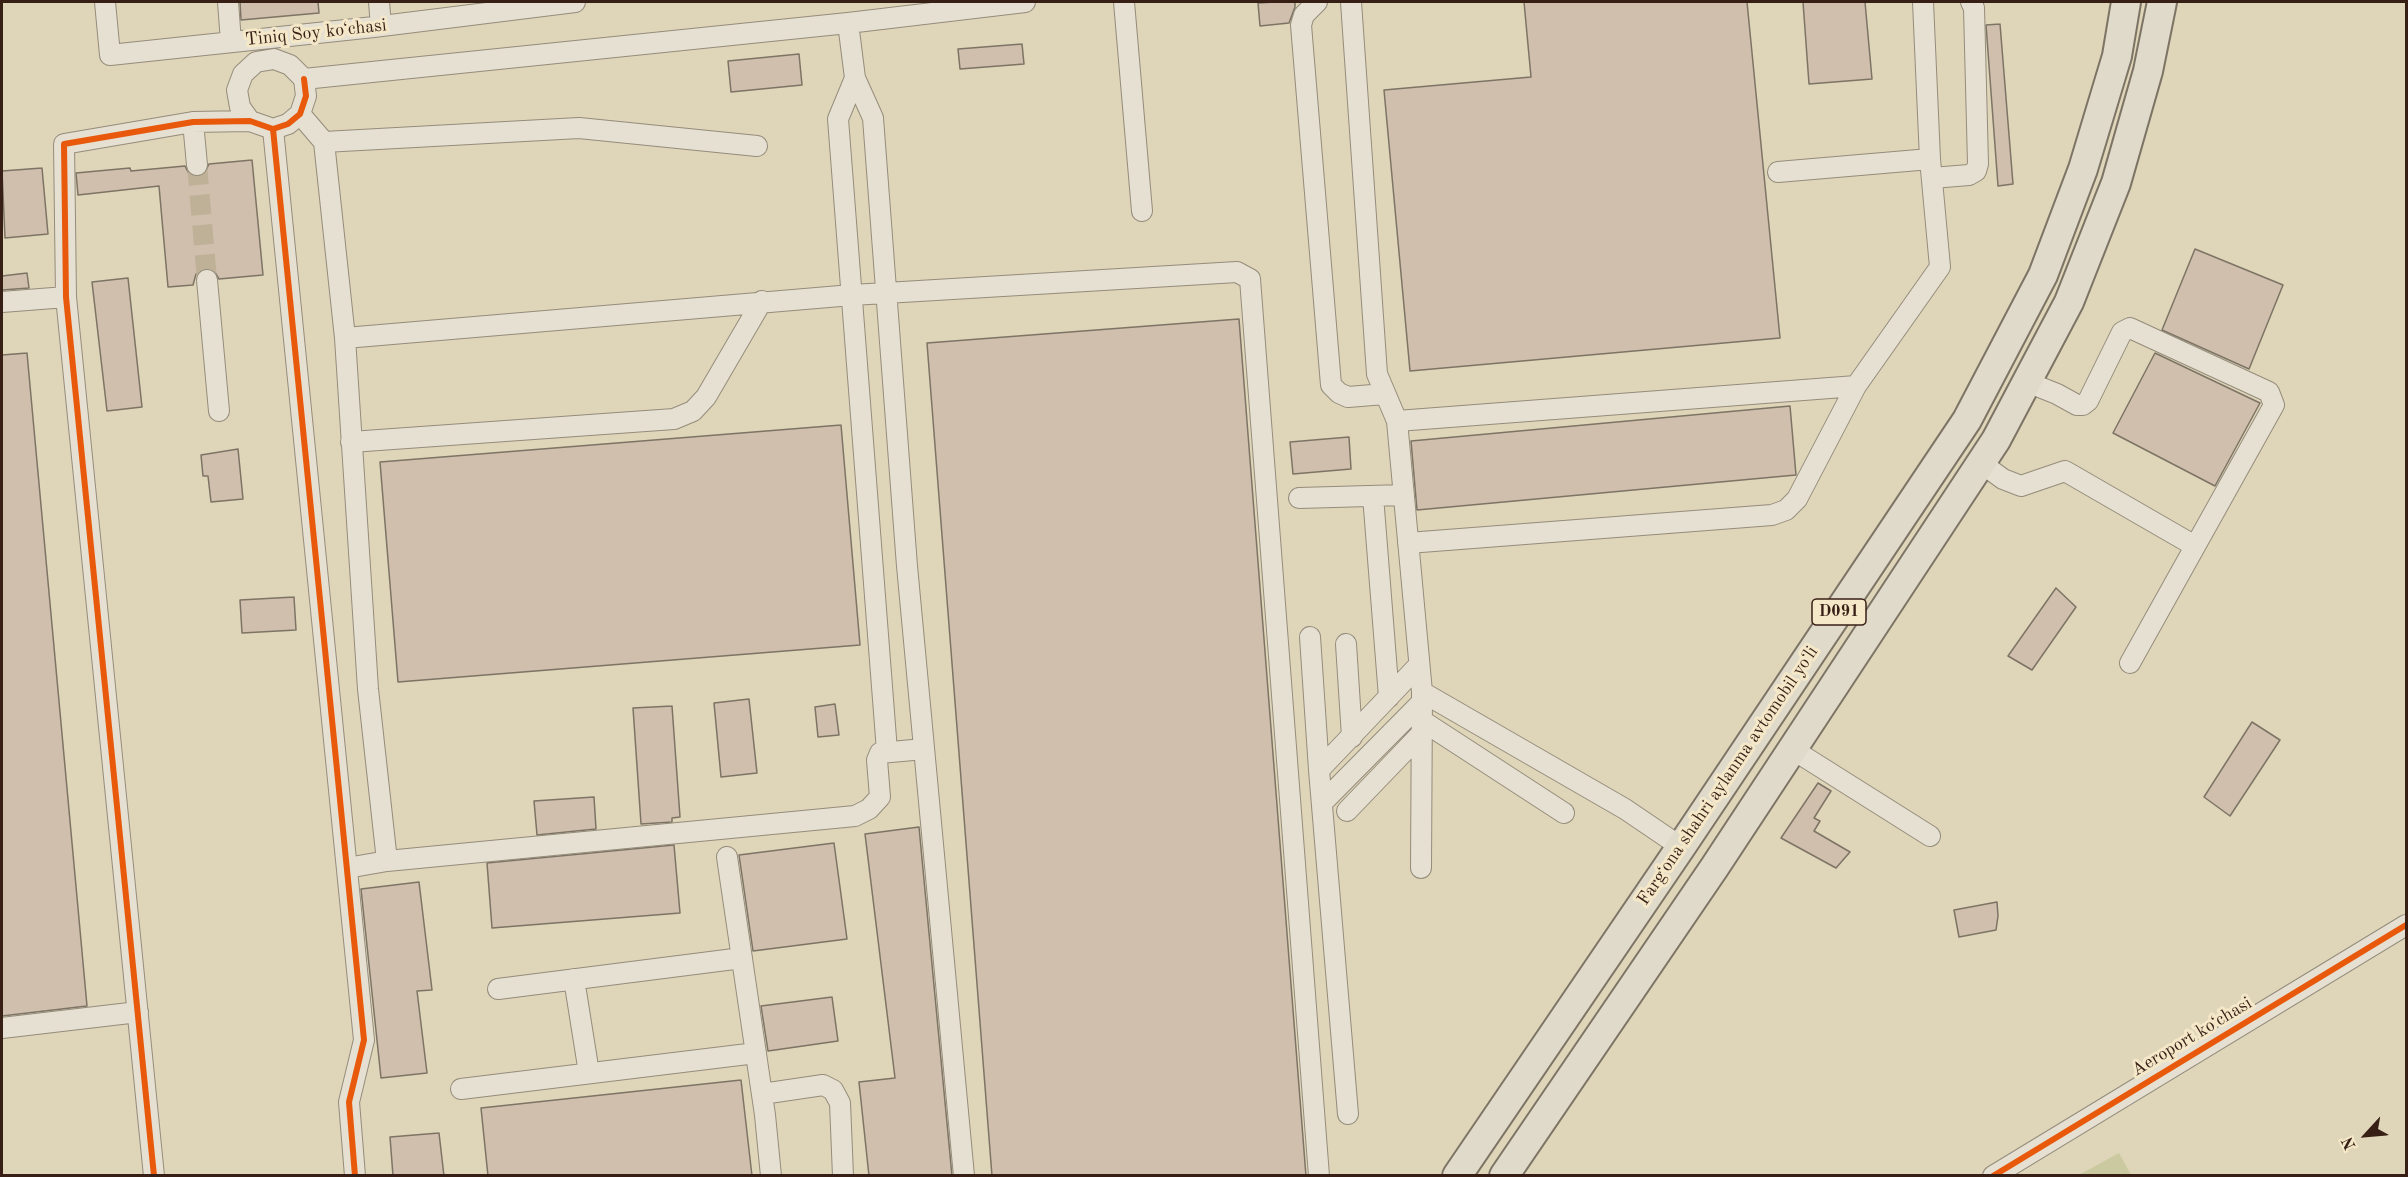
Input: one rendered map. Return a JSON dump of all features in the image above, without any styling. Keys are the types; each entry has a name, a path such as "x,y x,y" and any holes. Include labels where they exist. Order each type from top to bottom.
{"highway":[{"name":"Fargʻona shahri aylanma avtomobil yoʻli","path":"1457,1176 1967,420 2043,275 2083,169 2117,56 2126,2"},
{"name":"Fargʻona shahri aylanma avtomobil yoʻli","path":"1504,1176 1996,440 2069,302 2116,183 2148,71 2162,2"}],"street":[{"name":"Tiniq Soy koʻchasi","path":"105,2 110,56 381,26 518,5 575,2"},
{"path":"228,2 231,42"},
{"path":"379,2 381,26"},
{"path":"304,79 848,23 1025,2"},
{"path":"1124,2 1142,211"},
{"path":"1317,2 1304,15 1301,25 1331,385 1339,393 1348,397 1385,394"},
{"path":"1351,2 1377,374 1397,421 1419,665 1422,712 1421,868"},
{"path":"1408,543 1772,515 1786,510 1797,499 1856,386 1940,267 1931,169 1923,2"},
{"path":"1778,172 1931,169 1969,175 1976,171 1978,164 1974,8 1971,2"},
{"path":"848,23 855,78 873,118 907,566 964,1176"},
{"path":"154,1176 66,297 64,144 193,122 250,121 273,129 288,124 300,114 306,96 304,79 291,65 274,59 256,62 243,74 237,90 240,108 250,121"},
{"path":"855,78 838,119 887,751"},
{"path":"300,114 324,142 345,338 368,689 387,861"},
{"path":"193,122 197,165"},
{"path":"324,142 579,128 757,146"},
{"path":"273,129 364,1041 349,1102 355,1176"},
{"path":"345,338 852,295 1237,272 1250,279 1319,1176"},
{"path":"207,280 219,411"},
{"path":"2,303 66,297"},
{"path":"351,442 674,419 693,411 706,397 762,302"},
{"path":"2027,382 2077,405 2083,405 2088,401 2122,332 2130,328 2269,392 2274,405 2130,663"},
{"path":"1397,421 1856,386"},
{"path":"1981,463 2004,479 2021,486 2065,471 2195,546"},
{"path":"1299,498 1404,495"},
{"path":"1372,496 1389,697"},
{"path":"873,570 907,566"},
{"path":"1311,637 1319,770 1347,1114"},
{"path":"1346,644 1352,737"},
{"path":"1319,770 1419,665"},
{"path":"1422,712 1625,809 1681,847"},
{"path":"1322,803 1422,712"},
{"path":"1347,810 1422,712"},
{"path":"1422,712 1564,813"},
{"path":"1792,748 1930,836"},
{"path":"347,868 387,861 855,816 869,809 880,797 878,756 880,753 924,749"},
{"path":"728,857 762,1094 771,1176"},
{"name":"Aeroport koʻchasi","path":"1993,1176 2406,925"},
{"path":"498,989 742,958"},
{"path":"574,979 589,1073"},
{"path":"2,1028 138,1012"},
{"path":"461,1089 756,1053"},
{"path":"762,1094 823,1085 833,1090 840,1103 843,1176"}],"green space":[{"path":"2119,1153 2131,1175 2079,1175"}],"building":[{"path":"240,2 318,2 319,13 241,20"},
{"path":"1295,2 1289,23 1260,26 1258,3"},
{"path":"1524,2 1747,2 1780,338 1410,371 1384,90 1531,77"},
{"path":"1803,2 1865,2 1872,79 1809,84"},
{"path":"2000,24 2013,184 1998,186 1986,25"},
{"path":"1022,44 1024,64 960,69 958,49"},
{"path":"799,54 802,85 731,92 728,61"},
{"path":"252,160 263,275 219,279 213,269 205,268 196,274 193,285 168,287 159,186 78,195 76,173 185,166 188,172 198,177 204,174 209,164"},
{"path":"42,168 48,234 5,238 2,171"},
{"path":"2195,249 2283,285 2249,369 2162,330"},
{"path":"27,273 29,288 2,290 2,276"},
{"path":"128,278 142,407 107,411 92,282"},
{"path":"1239,319 1306,1176 992,1176 927,343"},
{"path":"27,353 87,1006 2,1016 2,355"},
{"path":"2155,353 2260,403 2215,486 2113,433"},
{"path":"1790,406 1796,475 1417,510 1411,441"},
{"path":"841,425 860,645 398,682 380,462"},
{"path":"1349,437 1351,469 1293,474 1290,442"},
{"path":"238,449 243,499 211,502 208,476 203,476 201,455"},
{"path":"2056,588 2076,607 2032,670 2008,656"},
{"path":"294,597 296,630 242,633 240,600"},
{"path":"749,699 757,773 721,777 714,703"},
{"path":"835,704 839,735 818,737 815,707"},
{"path":"672,706 680,817 672,818 672,822 641,824 633,708"},
{"path":"2252,722 2280,740 2230,816 2204,797"},
{"path":"1818,783 1831,791 1814,818 1820,821 1814,831 1850,852 1836,868 1781,838"},
{"path":"594,797 596,829 537,835 534,801"},
{"path":"919,827 952,1176 869,1176 859,1082 895,1078 865,834"},
{"path":"834,843 847,939 753,951 739,855"},
{"path":"674,845 680,913 492,928 487,863"},
{"path":"419,882 432,990 417,991 427,1073 381,1078 361,889"},
{"path":"1997,902 1996,930 1959,937 1954,910"},
{"path":"832,997 838,1041 768,1051 761,1006"},
{"path":"741,1080 752,1176 488,1176 481,1108"},
{"path":"439,1133 444,1176 393,1176 390,1137"}],"tunnel":[{"path":"197,165 207,280"}],"cycle path":[{"path":"154,1176 66,297 64,144 193,122 250,121 273,129 288,124 300,114 306,96 304,79"},
{"path":"273,129 364,1040 349,1102 355,1176"},
{"path":"1993,1176 2406,925"}]}
